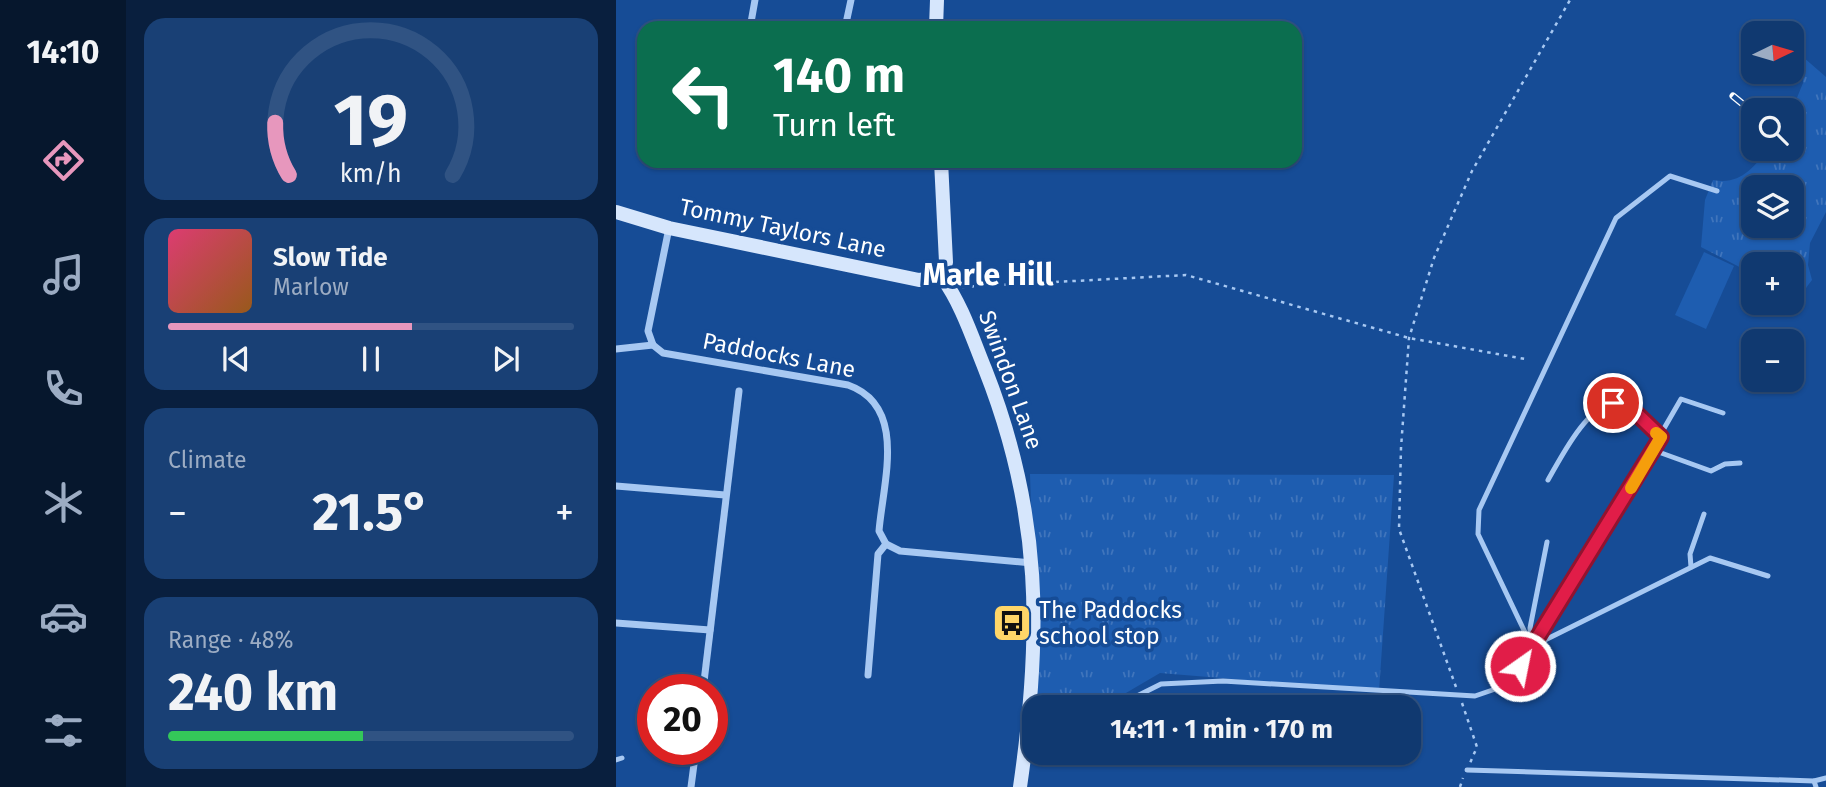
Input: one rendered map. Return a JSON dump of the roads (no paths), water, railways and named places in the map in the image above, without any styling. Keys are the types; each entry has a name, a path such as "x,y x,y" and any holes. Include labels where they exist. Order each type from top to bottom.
{"street":[{"path":"751,21 755,0"},
{"path":"846,21 851,0"},
{"path":"936,21 937,0"},
{"path":"941,168 946,283"},
{"name":"Tommy Taylors Lane","path":"616,212 669,228 919,280 946,283"},
{"path":"653,345 648,331 669,228"},
{"name":"Swindon Lane","path":"946,283 961,309 1004,417 1027,512 1033,563 1031,695"},
{"name":"Paddocks Lane","path":"616,349 653,345 663,353 848,385 866,393 879,406 888,432 879,531 886,544 878,554 868,675"},
{"path":"705,674 738,391"},
{"path":"616,486 725,495"},
{"path":"886,544 900,551 1033,563"},
{"path":"616,623 710,630"},
{"path":"691,787 694,765"},
{"name":"Swindon Lane","path":"1020,787 1024,765"}],"lane":[{"path":"1532,647 1478,534 1479,510 1616,218 1670,176 1717,191"},
{"path":"1139,695 1161,684 1198,682 1475,696 1507,685 1661,437 1681,399 1723,413"},
{"path":"1548,480 1590,416 1601,407 1613,403 1625,407 1661,437"},
{"path":"1653,450 1711,471 1733,462 1740,463"},
{"path":"1691,567 1690,554 1704,514"},
{"path":"1532,647 1530,628 1547,542"},
{"path":"1532,647 1710,558 1768,576"},
{"path":"1467,770 1815,784 1826,778"}],"railway":[{"path":"1733,96 1741,103"}],"place":[{"name":"The Paddocks school stop","path":"1012,623"}],"district":[{"name":"Marle Hill","path":"988,275"}]}
